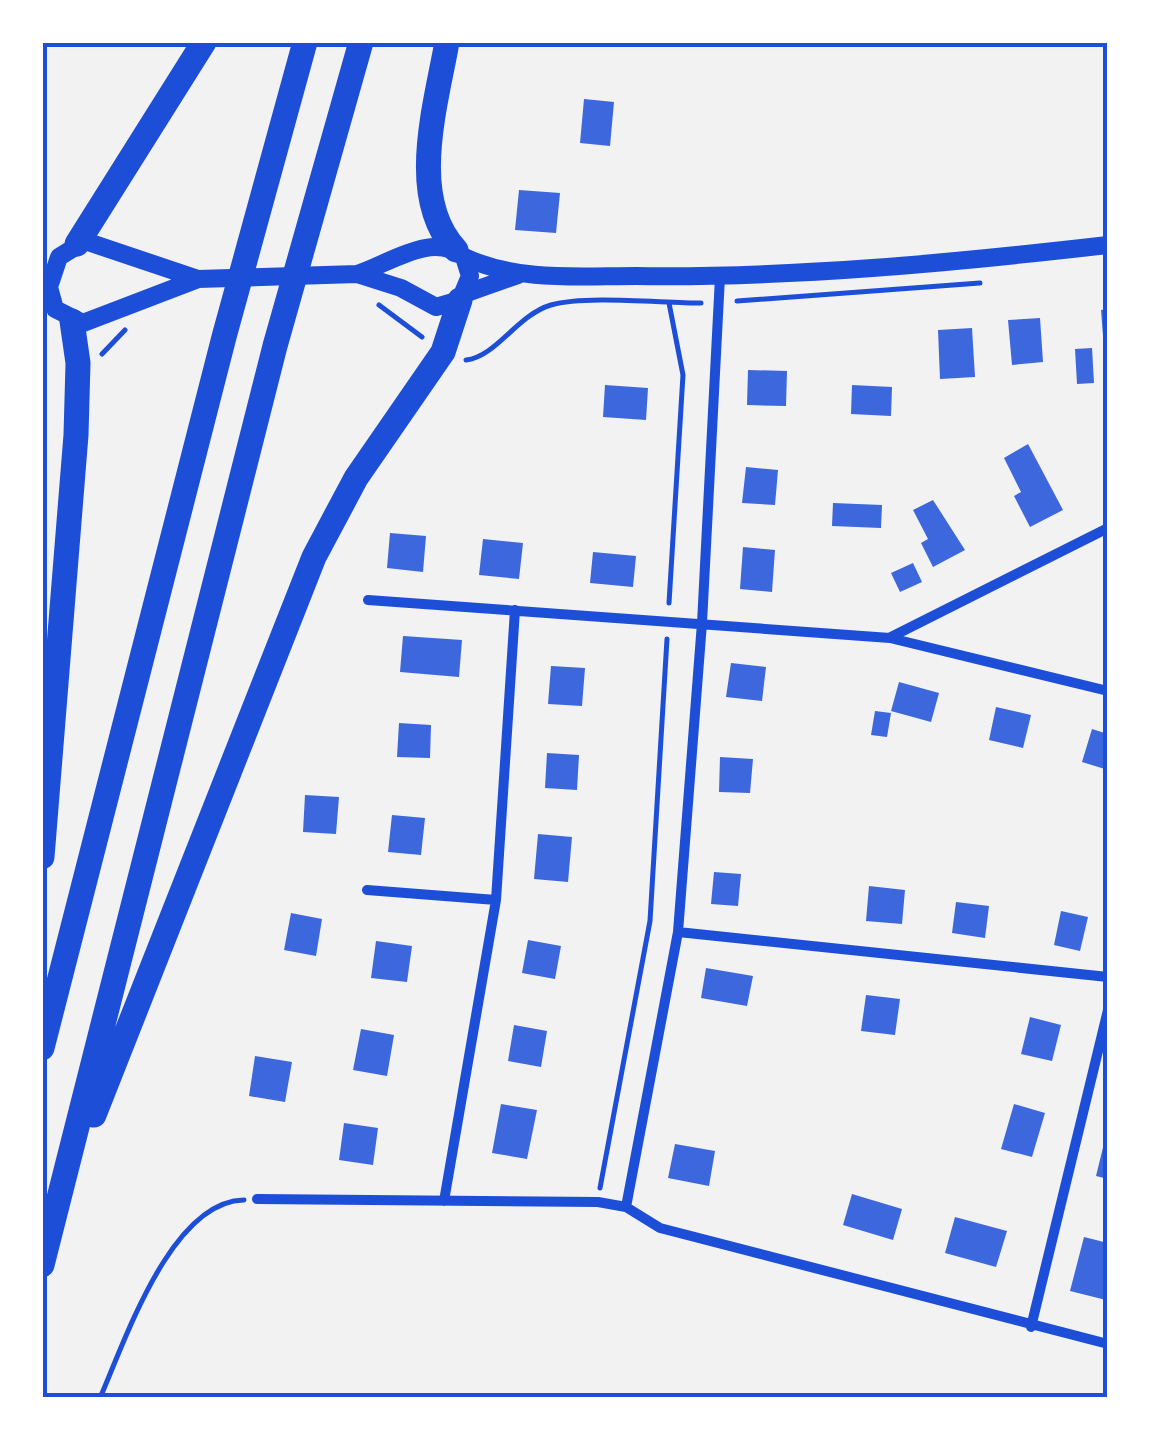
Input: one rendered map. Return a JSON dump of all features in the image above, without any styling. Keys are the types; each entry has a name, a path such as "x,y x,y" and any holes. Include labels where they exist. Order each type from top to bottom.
{"highway":[{"path":"77,244 204,42"},
{"path":"42,1048 224,337 305,42"},
{"path":"42,1265 275,346 360,42"},
{"path":"447,42 435,110 430,199 436,223 460,253"},
{"path":"55,1218 289,614 356,478 443,352 462,297"},
{"path":"42,857 76,436 78,364 57,312"}],"main road":[{"path":"188,278 95,322 57,312 49,286 49,267 77,244 103,244 188,278 350,274 401,288 436,306 518,275"},
{"path":"350,274 432,244 518,275 720,277 846,271 1108,245"},
{"path":"460,253 470,276 462,297"}],"street":[{"path":"626,1207 678,932 702,623 720,277"},
{"path":"890,638 1108,528"},
{"path":"368,600 890,638 1108,691"},
{"path":"444,1201 496,900 515,610"},
{"path":"366,890 496,900"},
{"path":"678,932 1108,977"},
{"path":"1031,1327 1108,1010"},
{"path":"257,1199 598,1202 626,1207 660,1228 1108,1344"}],"path":[{"path":"598,1202 650,921 683,374 669,303"},
{"path":"78,364 96,359 132,324"},
{"path":"100,1398 163,1262 185,1232 221,1204 257,1199"}],"building":[{"path":"584,99 614,102 610,146 580,143"},
{"path":"519,190 560,193 556,233 515,230"},
{"path":"1108,309 1108,348 1104,349 1101,310"},
{"path":"1040,318 1043,362 1012,365 1008,320"},
{"path":"972,328 975,377 940,379 938,330"},
{"path":"1092,348 1094,383 1077,384 1075,349"},
{"path":"748,370 787,371 786,406 747,405"},
{"path":"605,385 648,388 646,420 603,417"},
{"path":"852,385 892,387 891,416 851,414"},
{"path":"1028,444 1063,510 1030,527 1014,496 1021,492 1004,458"},
{"path":"746,467 778,470 775,505 742,503"},
{"path":"933,500 965,550 933,567 921,543 928,539 913,510"},
{"path":"833,503 882,505 881,528 832,526"},
{"path":"390,533 426,536 423,572 387,568"},
{"path":"483,539 523,543 519,579 479,575"},
{"path":"743,547 775,550 772,592 740,589"},
{"path":"593,552 636,556 633,587 590,583"},
{"path":"913,563 922,582 900,592 891,573"},
{"path":"403,636 462,640 459,677 400,672"},
{"path":"731,663 766,667 762,701 726,697"},
{"path":"551,666 585,668 582,706 548,704"},
{"path":"899,682 939,693 931,722 891,711"},
{"path":"996,707 1031,715 1023,748 989,740"},
{"path":"875,711 891,713 887,737 871,735"},
{"path":"399,723 431,725 430,758 397,757"},
{"path":"1092,729 1108,734 1108,770 1082,762"},
{"path":"547,753 579,755 577,790 545,788"},
{"path":"720,757 753,759 750,793 719,792"},
{"path":"305,795 339,797 336,834 303,832"},
{"path":"392,815 425,818 421,855 388,852"},
{"path":"538,834 572,837 568,882 534,879"},
{"path":"714,872 741,874 738,906 711,904"},
{"path":"869,886 905,890 902,924 866,921"},
{"path":"956,902 989,906 985,938 952,933"},
{"path":"1061,911 1088,917 1080,951 1054,945"},
{"path":"291,913 322,919 316,956 284,950"},
{"path":"528,940 561,946 555,979 522,973"},
{"path":"376,941 412,946 407,982 371,978"},
{"path":"706,968 753,976 747,1006 701,998"},
{"path":"866,995 900,999 895,1035 861,1031"},
{"path":"1030,1017 1061,1025 1052,1061 1021,1054"},
{"path":"514,1025 547,1031 541,1067 508,1061"},
{"path":"361,1029 394,1035 387,1076 353,1070"},
{"path":"255,1056 292,1062 285,1102 249,1096"},
{"path":"501,1104 537,1110 527,1159 492,1153"},
{"path":"1014,1104 1045,1113 1032,1157 1001,1149"},
{"path":"344,1123 378,1128 373,1165 339,1160"},
{"path":"1108,1135 1108,1179 1096,1176"},
{"path":"675,1144 715,1151 709,1186 668,1178"},
{"path":"852,1194 902,1209 893,1240 843,1225"},
{"path":"955,1217 1007,1231 996,1267 945,1253"},
{"path":"1084,1237 1108,1243 1106,1300 1070,1291"}]}
